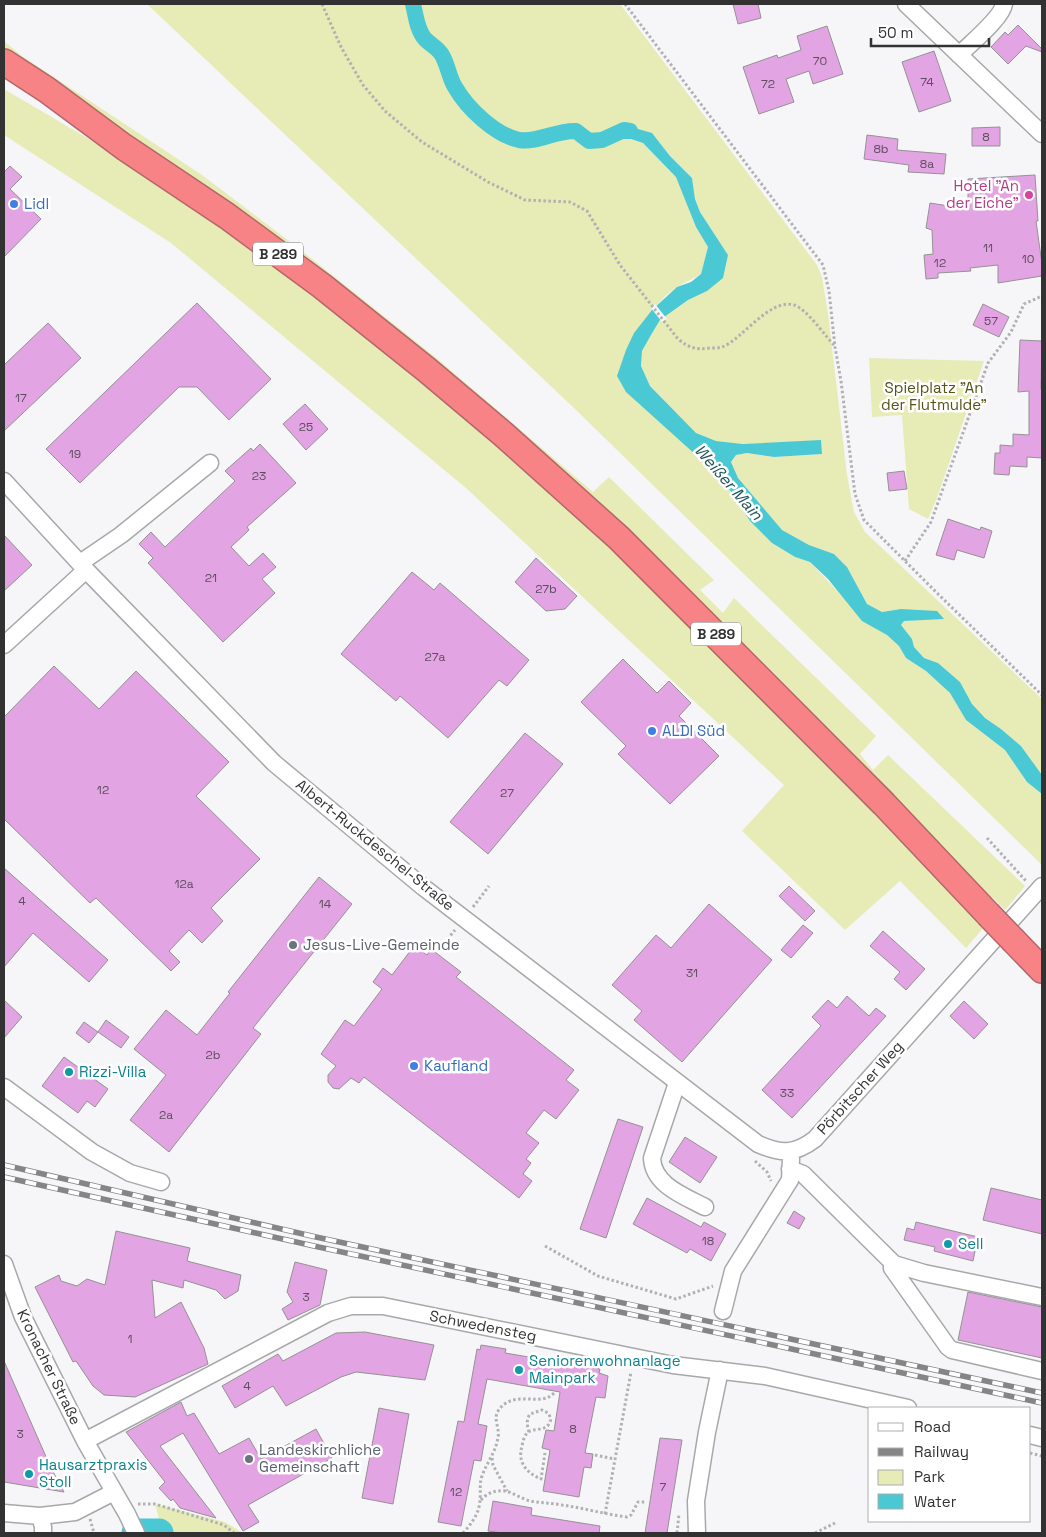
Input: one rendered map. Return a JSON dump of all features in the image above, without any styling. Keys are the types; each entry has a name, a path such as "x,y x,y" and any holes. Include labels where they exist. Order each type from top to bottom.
{"highway":[{"name":"B 289","path":"4,62 47,90 124,147 227,216 322,286 435,376 589,511 728,646 884,804 1042,970"},
{"name":"B 289","path":"4,80 124,147"}],"street":[{"path":"906,4 1042,134"},
{"path":"959,54 1003,10 1004,4"},
{"path":"4,645 83,567 210,463"},
{"name":"Albert-Ruckdeschel-Straße","path":"4,481 83,567 274,763 423,886 758,1144 772,1151 791,1152"},
{"name":"Pörbitscher Weg","path":"791,1152 804,1148 815,1139 1039,889"},
{"path":"677,1082 652,1158 652,1168 669,1187 705,1207"},
{"path":"4,1087 92,1152 130,1173 161,1182"},
{"path":"723,1311 733,1270 790,1180 791,1152"},
{"path":"790,1169 803,1174 894,1264 924,1274 1042,1297"},
{"name":"Kronacher Straße","path":"4,1264 23,1317 85,1442 136,1533"},
{"path":"894,1264 892,1268 952,1350 1042,1371"},
{"path":"4,1296 23,1317"},
{"name":"Schwedensteg","path":"85,1442 328,1313 351,1306 383,1306 673,1365 765,1376 904,1407"},
{"path":"697,1533 696,1501 706,1432 720,1370"},
{"path":"4,1513 42,1525 75,1512 120,1503"}],"path":[{"path":"322,4 341,47 363,85 386,111 422,142 488,182 525,200 570,202 587,211 620,265 686,346 694,349 722,347 770,310 782,305 794,305 804,312 835,347"},
{"path":"626,4 823,264 829,291 855,494 864,520 1042,695"},
{"path":"905,561 931,522 988,362 1011,332 1024,304 1042,296"},
{"path":"987,838 1039,889"},
{"path":"449,924 456,929"},
{"path":"750,1157 767,1172 771,1188"},
{"path":"545,1246 598,1276 676,1299 713,1286 718,1280"},
{"path":"605,1514 634,1356"},
{"path":"463,1533 476,1516 480,1500 480,1483 496,1450 499,1434 496,1415 504,1404 520,1398 550,1397 554,1393"},
{"path":"529,1432 527,1417 542,1410 548,1413 551,1418 550,1423 546,1427 529,1432 522,1443 520,1452 523,1467 541,1479 545,1453"},
{"path":"595,1456 615,1459"},
{"path":"492,1457 492,1465 507,1491 517,1497 627,1517 631,1515 638,1502 645,1502"},
{"path":"480,1500 485,1495 494,1492 507,1491"},
{"path":"120,1503 155,1504 224,1525 234,1533"},
{"path":"91,1522 94,1533"},
{"path":"815,1533 835,1523"}],"green space":[{"path":"147,4 620,4 817,265 822,277 828,313 847,475 854,512 865,532 1042,699 1042,775 1021,746 985,718 972,704 960,682 938,663 924,658 914,647 912,639 901,625 904,621 943,618 901,609 882,612 867,604 847,567 834,554 809,545 782,530 738,478 731,462 736,455 747,453 774,457 822,454 821,441 743,444 716,441 696,433 650,386 641,366 642,351 651,335 660,320 688,300 707,291 728,255 700,212 695,199 692,178 670,156 652,133 605,135 616,139 631,139 643,143 677,177 696,227 708,247 701,274 677,287 661,300 648,316 626,351 674,434 717,474 750,521 772,543 795,557 810,562 844,598 877,629 899,646 906,658 926,671 950,693 966,720 1005,750 1027,782 1042,794 1042,865 575,409"},
{"path":"4,41 22,56 202,175 297,247 434,356 593,492 609,477 714,580 700,590 723,613 734,598 876,736 860,754 873,770 888,755 1025,886 1005,910 991,896 987,900 595,505 4,54"},
{"path":"4,89 133,165 224,226 316,295 437,393 620,552 747,678 985,926 966,948 900,881 845,930 742,831 784,785 466,488 171,243 4,135"},
{"name":"Spielplatz \"An der Flutmulde\"","path":"869,358 984,361 928,519 909,509 902,415 872,417"},
{"path":"155,1504 225,1522 243,1533 163,1533"}],"water":[{"path":"624,125 652,133 670,156 692,178 695,199 700,212 728,255 723,278 707,291 688,300 660,320 651,335 642,351 641,366 650,386 696,433 716,441 743,444 821,440 822,454 774,457 747,453 736,455 731,462 738,478 782,530 809,545 834,554 847,567 867,604 882,612 901,609 937,611 944,619 904,621 901,625 912,639 914,647 924,658 938,663 960,682 972,704 985,718 1021,746 1042,775 1042,794 1027,782 1005,750 966,720 950,693 926,671 906,658 899,646 887,635 862,621 828,579 810,562 795,557 772,543 750,521 717,474 626,392 617,376 634,333 652,310 677,287 691,282 701,274 708,247 696,227 676,177 643,143 631,139 615,139 604,135"}],"pier":[{"path":"655,304 667,319 662,322 651,308"}],"building":[{"path":"733,4 758,4 761,18 738,24"},
{"path":"1018,25 1042,49 1042,52 1026,46 1008,64 991,47 1005,32 1008,35"},
{"path":"827,26 843,74 813,84 809,71 786,79 794,102 759,114 743,67 777,55 778,58 801,50 797,36"},
{"path":"934,51 951,101 919,112 902,62"},
{"path":"1000,127 1000,146 972,146 972,128"},
{"path":"867,135 898,139 897,150 946,154 944,174 908,172 909,165 864,159"},
{"name":"Lidl","path":"10,166 22,177 10,189 41,219 4,257 4,172"},
{"path":"1035,175 1038,221 1036,221 1042,276 998,283 998,265 970,268 971,271 938,273 938,278 926,279 924,255 933,254 932,230 926,228 930,203 968,209 968,179"},
{"path":"197,303 271,379 229,420 197,387 179,387 80,483 46,449"},
{"path":"983,304 1009,317 999,337 973,325"},
{"path":"48,323 81,358 4,431 4,365"},
{"path":"1020,340 1042,341 1042,458 1027,457 1027,467 1010,466 1009,475 994,474 995,453 1000,453 1000,445 1013,446 1013,434 1029,435 1029,391 1018,392"},
{"path":"305,404 328,429 306,450 283,424"},
{"path":"260,444 296,483 247,527 249,530 231,547 249,566 263,553 276,567 262,579 275,593 223,642 148,563 153,558 139,544 151,532 165,547 235,481 225,471 251,448 253,451"},
{"path":"904,471 907,489 889,491 887,473"},
{"path":"948,519 980,530 981,527 992,531 984,558 957,550 954,560 936,555"},
{"path":"4,535 32,565 4,591"},
{"path":"536,558 577,596 565,609 546,611 515,582"},
{"path":"412,572 434,590 440,583 529,660 507,686 499,680 448,738 400,696 396,701 341,654"},
{"name":"ALDI Süd","path":"623,659 657,693 669,681 691,703 679,716 719,756 670,804 618,754 626,746 581,702"},
{"path":"54,666 99,709 136,671 229,762 196,796 260,859 211,908 223,921 202,943 189,930 169,951 180,962 171,971 96,898 90,903 4,819 4,717"},
{"path":"525,733 563,764 488,854 450,822"},
{"path":"4,868 108,960 89,982 33,933 4,967"},
{"path":"319,877 352,904 253,1028 261,1034 169,1152 130,1120 166,1075 134,1049 166,1010 197,1035 230,993 228,992"},
{"path":"789,886 815,911 805,921 779,896"},
{"path":"709,904 772,960 682,1062 634,1020 642,1011 612,985 656,935 671,948"},
{"path":"803,925 813,933 791,958 781,950"},
{"path":"883,931 925,969 906,990 894,979 900,972 870,946"},
{"path":"414,946 427,955 431,949 461,972 456,977 574,1070 566,1080 579,1090 556,1119 544,1110 526,1133 539,1143 526,1159 531,1163 523,1174 532,1181 519,1198 364,1077 359,1083 351,1078 339,1089 333,1088 328,1082 328,1075 336,1066 321,1054 345,1020 354,1026 382,989 373,982 383,968 392,975"},
{"path":"847,996 869,1016 876,1008 886,1016 792,1118 762,1090 821,1026 812,1017 828,1000 837,1008"},
{"path":"4,1000 22,1017 4,1038"},
{"path":"964,1001 988,1024 974,1039 950,1016"},
{"path":"106,1020 129,1037 121,1048 98,1032"},
{"path":"84,1022 98,1032 89,1043 76,1033"},
{"name":"Rizzi-Villa","path":"64,1057 108,1089 95,1107 87,1101 78,1113 42,1086"},
{"path":"618,1119 643,1127 606,1238 580,1229"},
{"path":"685,1137 717,1157 700,1183 669,1162"},
{"path":"991,1188 1042,1200 1042,1234 983,1220"},
{"path":"647,1198 701,1227 704,1222 726,1234 711,1261 690,1249 687,1253 633,1224"},
{"path":"794,1211 805,1218 799,1229 787,1223"},
{"name":"Sell","path":"916,1222 978,1237 973,1261 934,1251 935,1247 904,1240 907,1228 914,1230"},
{"path":"116,1231 190,1248 187,1261 241,1275 238,1291 225,1299 216,1290 184,1280 183,1288 152,1280 155,1318 181,1302 204,1348 208,1364 135,1397 104,1395 93,1386 76,1361 73,1362 35,1287 59,1275 61,1281 77,1286 87,1279 105,1285"},
{"path":"295,1262 327,1270 320,1305 288,1320 282,1309 293,1302 287,1292"},
{"path":"968,1292 1042,1307 1042,1358 958,1340"},
{"path":"365,1332 434,1345 425,1380 356,1372 341,1377 286,1406 273,1386 235,1408 222,1386 278,1354 283,1361 336,1333"},
{"path":"481,1345 506,1349 505,1353 600,1369 599,1373 608,1376 605,1398 596,1397 585,1453 593,1454 591,1468 584,1467 579,1497 543,1491 550,1450 542,1448 546,1430 554,1431 560,1392 487,1379 478,1424 487,1426 481,1461 474,1460 461,1526 438,1522 458,1421 464,1422 477,1349 480,1350"},
{"path":"4,1361 51,1468 64,1492 4,1482"},
{"path":"181,1402 187,1416 194,1413 219,1454 249,1438 261,1459 316,1429 332,1458 248,1505 259,1522 243,1531 183,1433 160,1446 216,1518 180,1508 173,1499 171,1501 159,1488 165,1482 126,1432"},
{"path":"379,1408 409,1414 393,1504 362,1498"},
{"path":"660,1438 682,1440 667,1533 645,1533"},
{"path":"493,1501 532,1508 531,1515 600,1526 599,1533 503,1533 488,1531"}],"waterway":[{"name":"Weißer Main","path":"413,4 420,31 425,39 442,55 460,95 482,120 501,133 519,140 533,140 561,132 576,131 589,141 602,140 624,130 630,131"},
{"name":"Weißer Main","path":"136,1533 159,1533"}],"railway":[{"path":"4,1165 316,1237 1042,1393"},
{"path":"4,1177 1042,1403"}],"place":[{"name":"Hotel \"An der Eiche\"","path":"1029,195"},
{"name":"Lidl","path":"14,204"},
{"name":"ALDI Süd","path":"652,731"},
{"name":"Jesus-Live-Gemeinde","path":"293,945"},
{"name":"Kaufland","path":"414,1066"},
{"name":"Rizzi-Villa","path":"69,1072"},
{"name":"Sell","path":"948,1244"},
{"name":"Seniorenwohnanlage Mainpark","path":"519,1370"},
{"name":"Landeskirchliche Gemeinschaft","path":"249,1459"},
{"name":"Hausarztpraxis Stoll","path":"29,1474"}]}
